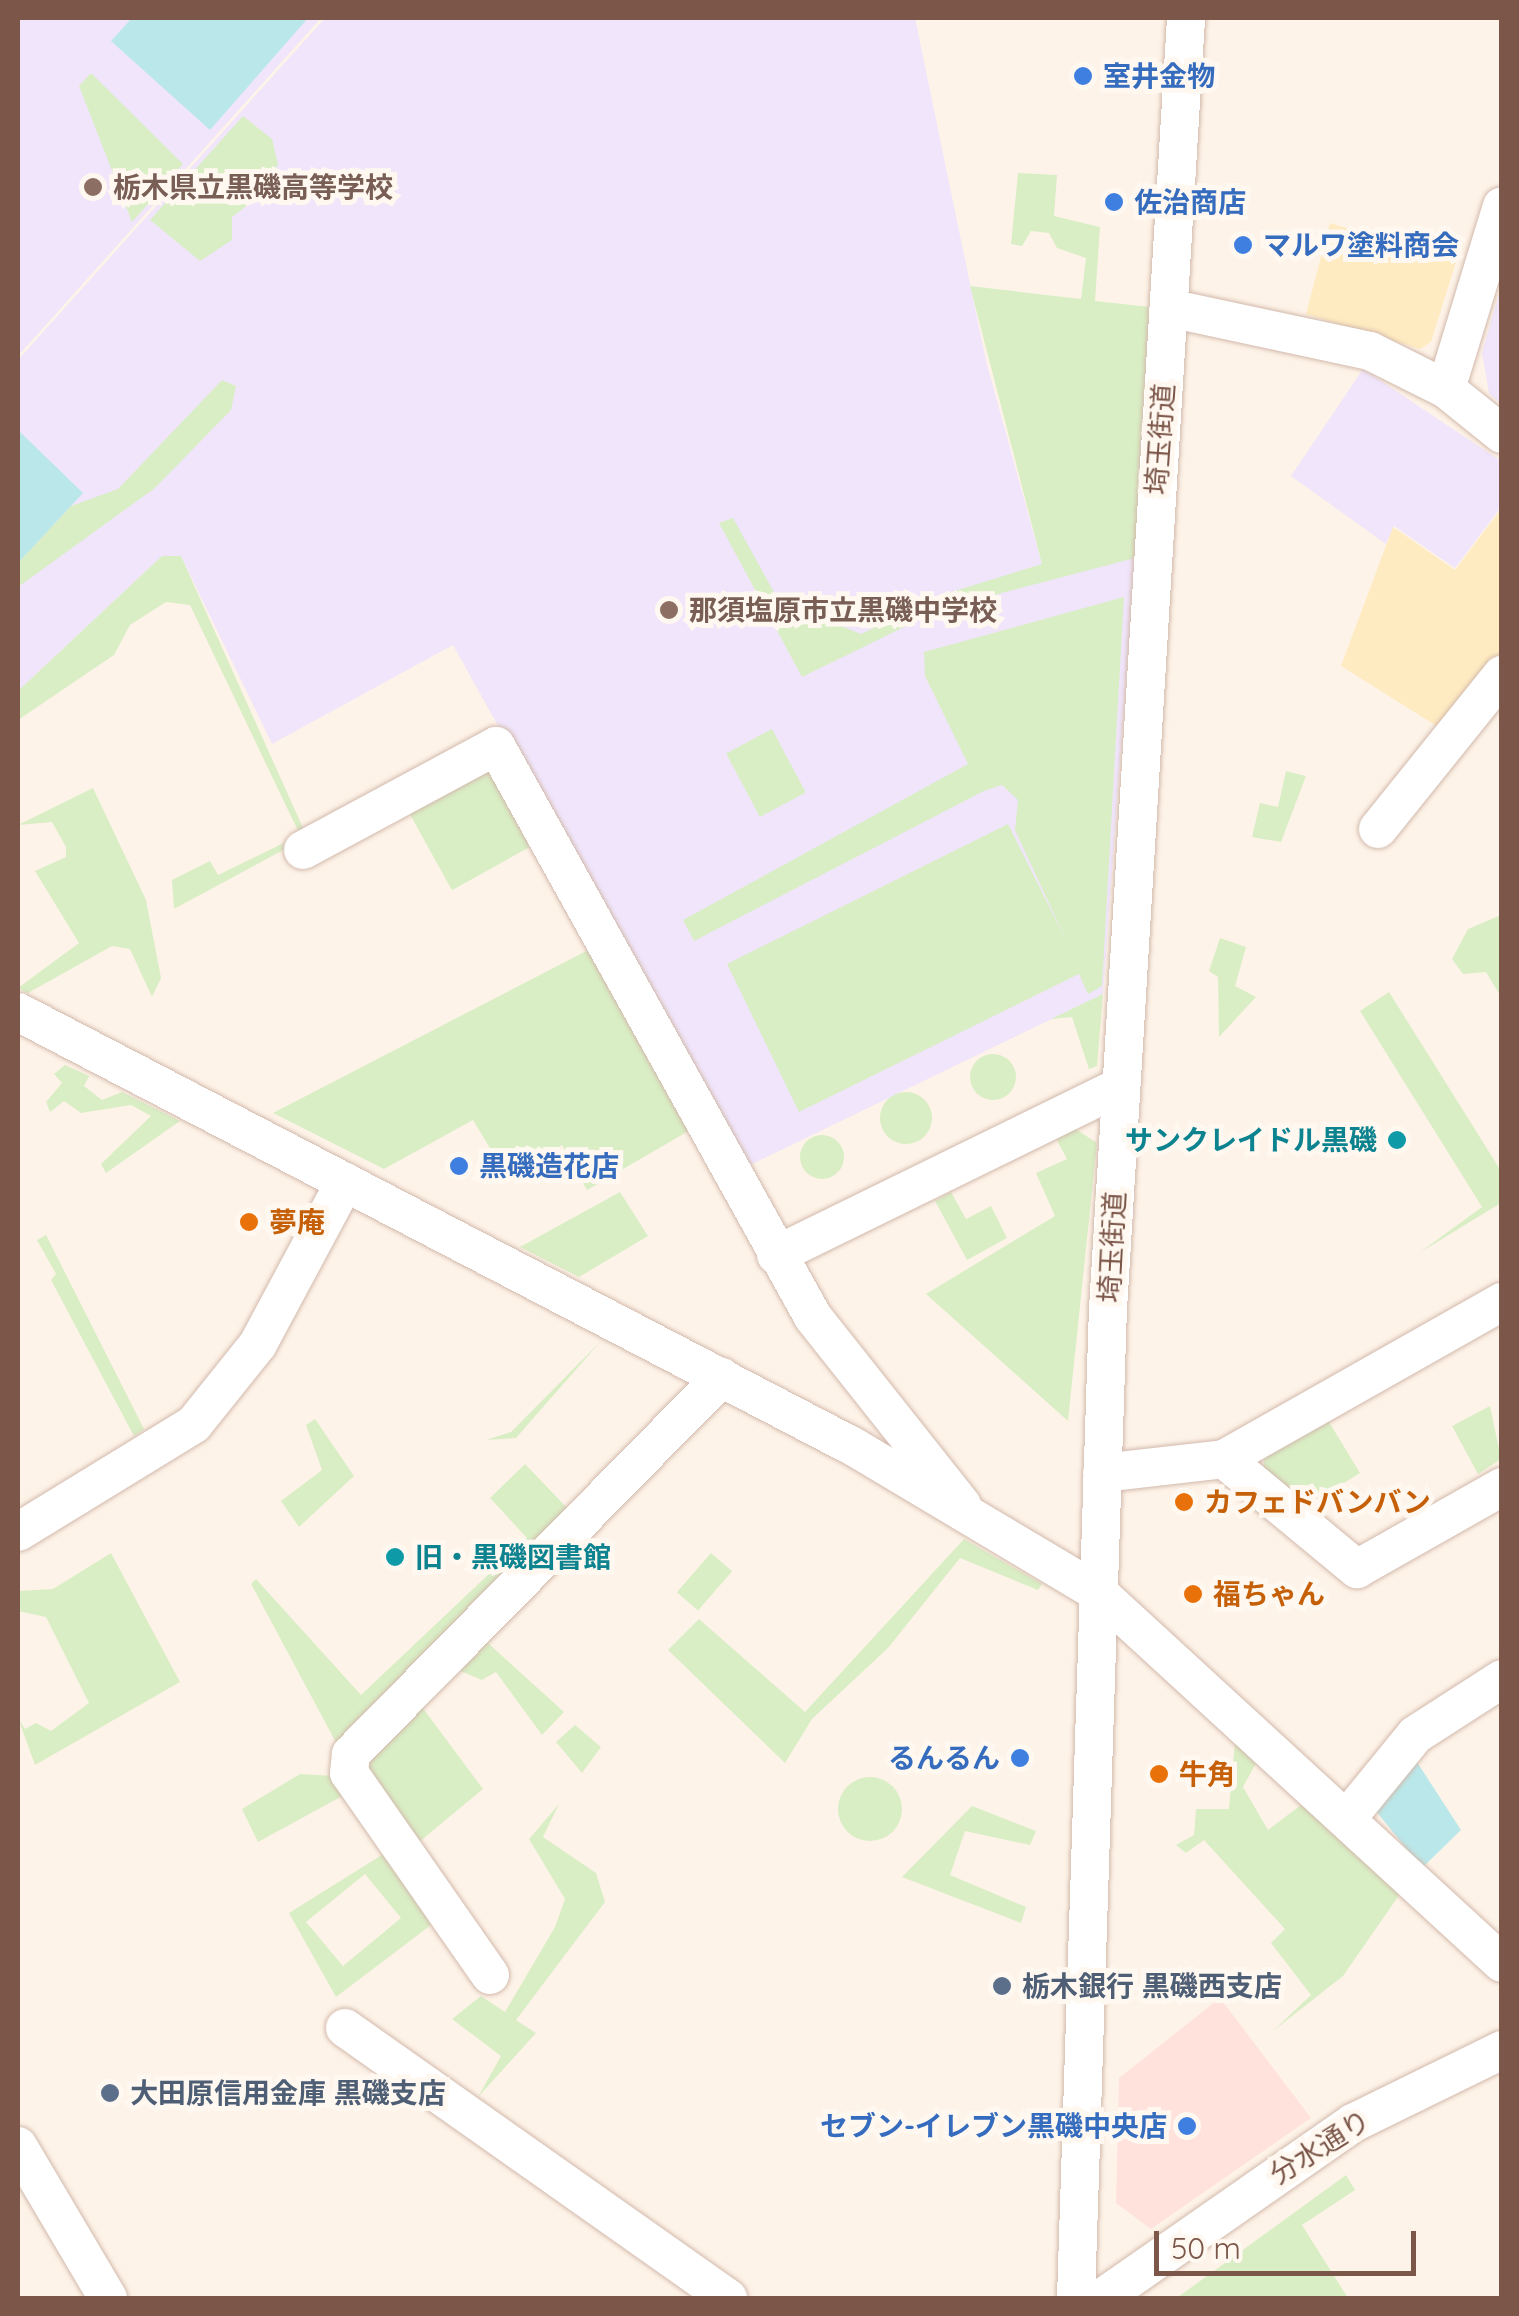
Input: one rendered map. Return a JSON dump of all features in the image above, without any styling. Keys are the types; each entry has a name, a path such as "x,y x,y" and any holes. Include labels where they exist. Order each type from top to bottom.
{"street":[{"name":"埼玉街道","path":"1076,2298 1102,1473 1121,1086 1186,18"},
{"path":"1446,389 1502,206"},
{"path":"1170,308 1342,341 1446,389 1502,434"},
{"path":"1378,830 1502,675"},
{"path":"303,850 496,746 776,1255 835,1351 967,1513"},
{"path":"18,1012 722,1378 967,1513 1099,1593 1349,1816 1502,1963"},
{"path":"776,1255 1121,1086"},
{"path":"18,1532 194,1424 258,1344 346,1182"},
{"path":"1102,1473 1224,1459 1502,1302"},
{"path":"490,1975 349,1773 351,1754 722,1378"},
{"path":"1224,1459 1357,1569 1502,1487"},
{"path":"1349,1816 1415,1734 1502,1679"},
{"path":"344,2028 728,2298"},
{"name":"分水通り","path":"1102,2298 1354,2123 1502,2050"},
{"path":"18,2146 108,2298"}],"shaded area":[{"name":"栃木県立黒磯高等学校","path":"18,18 321,18 18,356"},
{"name":"那須塩原市立黒磯中学校","path":"325,18 915,18 986,361 1045,575 1135,558 1103,994 744,1168 453,645 272,744 181,556 162,556 18,691 18,360"},
{"path":"1501,287 1501,404 1489,393 1482,353"},
{"path":"1363,369 1501,461 1501,507 1455,568 1394,526 1386,544 1291,476"},
{"path":"1220,1998 1311,2118 1151,2229 1116,2203 1119,2078"}],"green space":[{"path":"91,73 183,164 132,222 79,86"},
{"path":"243,116 272,139 278,164 261,195 232,217 232,240 200,261 150,220"},
{"path":"1018,173 1057,175 1054,216 1100,227 1095,301 1150,307 1135,558 941,609 802,677 719,523 733,518 790,621 807,612 861,634 938,596 1042,564 970,286 1081,299 1086,258 1057,248 1049,233 1031,231 1022,246 1011,244"},
{"path":"222,380 236,386 231,410 155,488 18,587 18,563 71,506 118,489"},
{"path":"162,556 181,556 303,828 352,813 174,909 172,880 210,861 218,875 300,835 190,605 166,602 130,625 114,655 18,720 18,691"},
{"path":"1124,597 1102,986 1088,994 1079,974 799,1112 727,964 1008,824 1067,942 1015,830 1018,800 1002,785 984,791 694,941 683,920 968,764 925,676 924,652"},
{"path":"772,729 806,793 760,817 726,753"},
{"path":"489,761 535,844 452,890 406,807"},
{"path":"1286,771 1306,776 1281,842 1252,837 1260,803 1278,807"},
{"path":"93,788 146,900 161,978 152,997 130,949 112,946 28,993 18,988 79,943 35,871 66,857 66,847 52,822 18,825"},
{"path":"1502,915 1501,997 1486,972 1463,974 1452,959 1468,929"},
{"path":"1220,938 1246,947 1235,986 1256,997 1219,1037 1218,977 1209,971"},
{"path":"592,948 692,1129 587,1190 562,1145 508,1178 473,1120 384,1169 273,1113"},
{"path":"1389,992 1501,1171 1501,1203 1419,1253 1482,1207 1360,1011"},
{"path":"1103,994 1097,1066 1089,1069 1072,1017 1051,1019"},
{"path":"993,1054 1009,1061 1016,1077 1009,1093 993,1100 977,1093 970,1077 977,1061"},
{"path":"65,1065 89,1076 84,1086 102,1100 122,1092 180,1121 106,1173 101,1164 151,1116 131,1105 81,1113 64,1101 50,1112 46,1102 62,1083 54,1074"},
{"path":"906,1092 924,1100 932,1118 924,1136 906,1144 888,1136 880,1118 888,1100"},
{"path":"1071,1126 1097,1143 1068,1421 926,1294 1055,1216 1036,1173 1067,1159 1054,1135"},
{"path":"822,1135 838,1141 844,1157 838,1173 822,1179 806,1173 800,1157 806,1141"},
{"path":"620,1192 648,1236 579,1277 520,1247"},
{"path":"951,1192 966,1219 991,1206 1007,1238 967,1260 935,1201"},
{"path":"46,1235 144,1429 134,1436 51,1280 56,1274 37,1240"},
{"path":"601,1341 516,1438 486,1440 511,1432"},
{"path":"1490,1406 1501,1459 1478,1474 1452,1426"},
{"path":"1326,1417 1360,1473 1299,1511 1262,1479 1265,1455"},
{"path":"315,1419 354,1476 299,1527 281,1501 322,1470 306,1425"},
{"path":"525,1464 574,1515 339,1748 251,1584 256,1579 361,1695 527,1538 490,1498"},
{"path":"964,1539 1042,1584 1038,1590 960,1558 888,1648 812,1719 785,1763 668,1650 699,1619 805,1712"},
{"path":"111,1553 180,1682 35,1765 18,1718 25,1729 36,1723 51,1731 89,1703 46,1617 18,1611 18,1591 53,1589"},
{"path":"711,1553 732,1571 698,1611 677,1592"},
{"path":"488,1643 564,1712 542,1735 496,1672 482,1680 458,1670"},
{"path":"422,1707 483,1789 413,1847 361,1765"},
{"path":"575,1725 601,1747 582,1773 556,1742"},
{"path":"1235,1742 1256,1763 1243,1787 1268,1830 1305,1802 1402,1891 1343,1976 1273,2031 1311,1995 1271,1943 1285,1929 1204,1840 1186,1853 1176,1845 1194,1835 1196,1809 1229,1809"},
{"path":"300,1774 336,1776 346,1794 258,1842 242,1809"},
{"path":"870,1777 893,1786 902,1809 893,1832 870,1841 847,1832 838,1809 847,1786"},
{"path":"559,1804 543,1837 596,1873 605,1902 516,2020 536,2033 478,2097 501,2056 452,2019 481,1996 505,2012 555,1927 565,1899 529,1839"},
{"path":"972,1806 1036,1831 1030,1845 965,1831 950,1875 1026,1907 1021,1923 902,1877"},
{"path":"385,1853 431,1925 336,1997 289,1913","holes":["365,1874 401,1918 343,1966 306,1922"]},
{"path":"1346,2175 1355,2190 1302,2225 1348,2298 1178,2297"}],"sand":[{"path":"1330,223 1456,262 1431,342 1420,349 1306,314"},
{"path":"1501,509 1501,656 1443,730 1341,666 1393,527 1455,570"}],"water":[{"path":"132,18 308,18 210,130 111,41"},
{"path":"18,430 83,493 18,563"},
{"path":"1415,1759 1461,1830 1422,1868 1376,1811"}],"place":[{"name":"室井金物","path":"1083,76"},
{"name":"栃木県立黒磯高等学校","path":"93,187"},
{"name":"佐治商店","path":"1114,202"},
{"name":"マルワ塗料商会","path":"1243,245"},
{"name":"那須塩原市立黒磯中学校","path":"669,610"},
{"name":"サンクレイドル黒磯","path":"1397,1140"},
{"name":"黒磯造花店","path":"459,1166"},
{"name":"夢庵","path":"249,1222"},
{"name":"カフェドバンバン","path":"1184,1502"},
{"name":"旧・黒磯図書館","path":"395,1557"},
{"name":"福ちゃん","path":"1193,1594"},
{"name":"るんるん","path":"1020,1758"},
{"name":"牛角","path":"1159,1774"},
{"name":"栃木銀行 黒磯西支店","path":"1002,1986"},
{"name":"大田原信用金庫 黒磯支店","path":"110,2093"},
{"name":"セブン-イレブン黒磯中央店","path":"1187,2126"}]}
